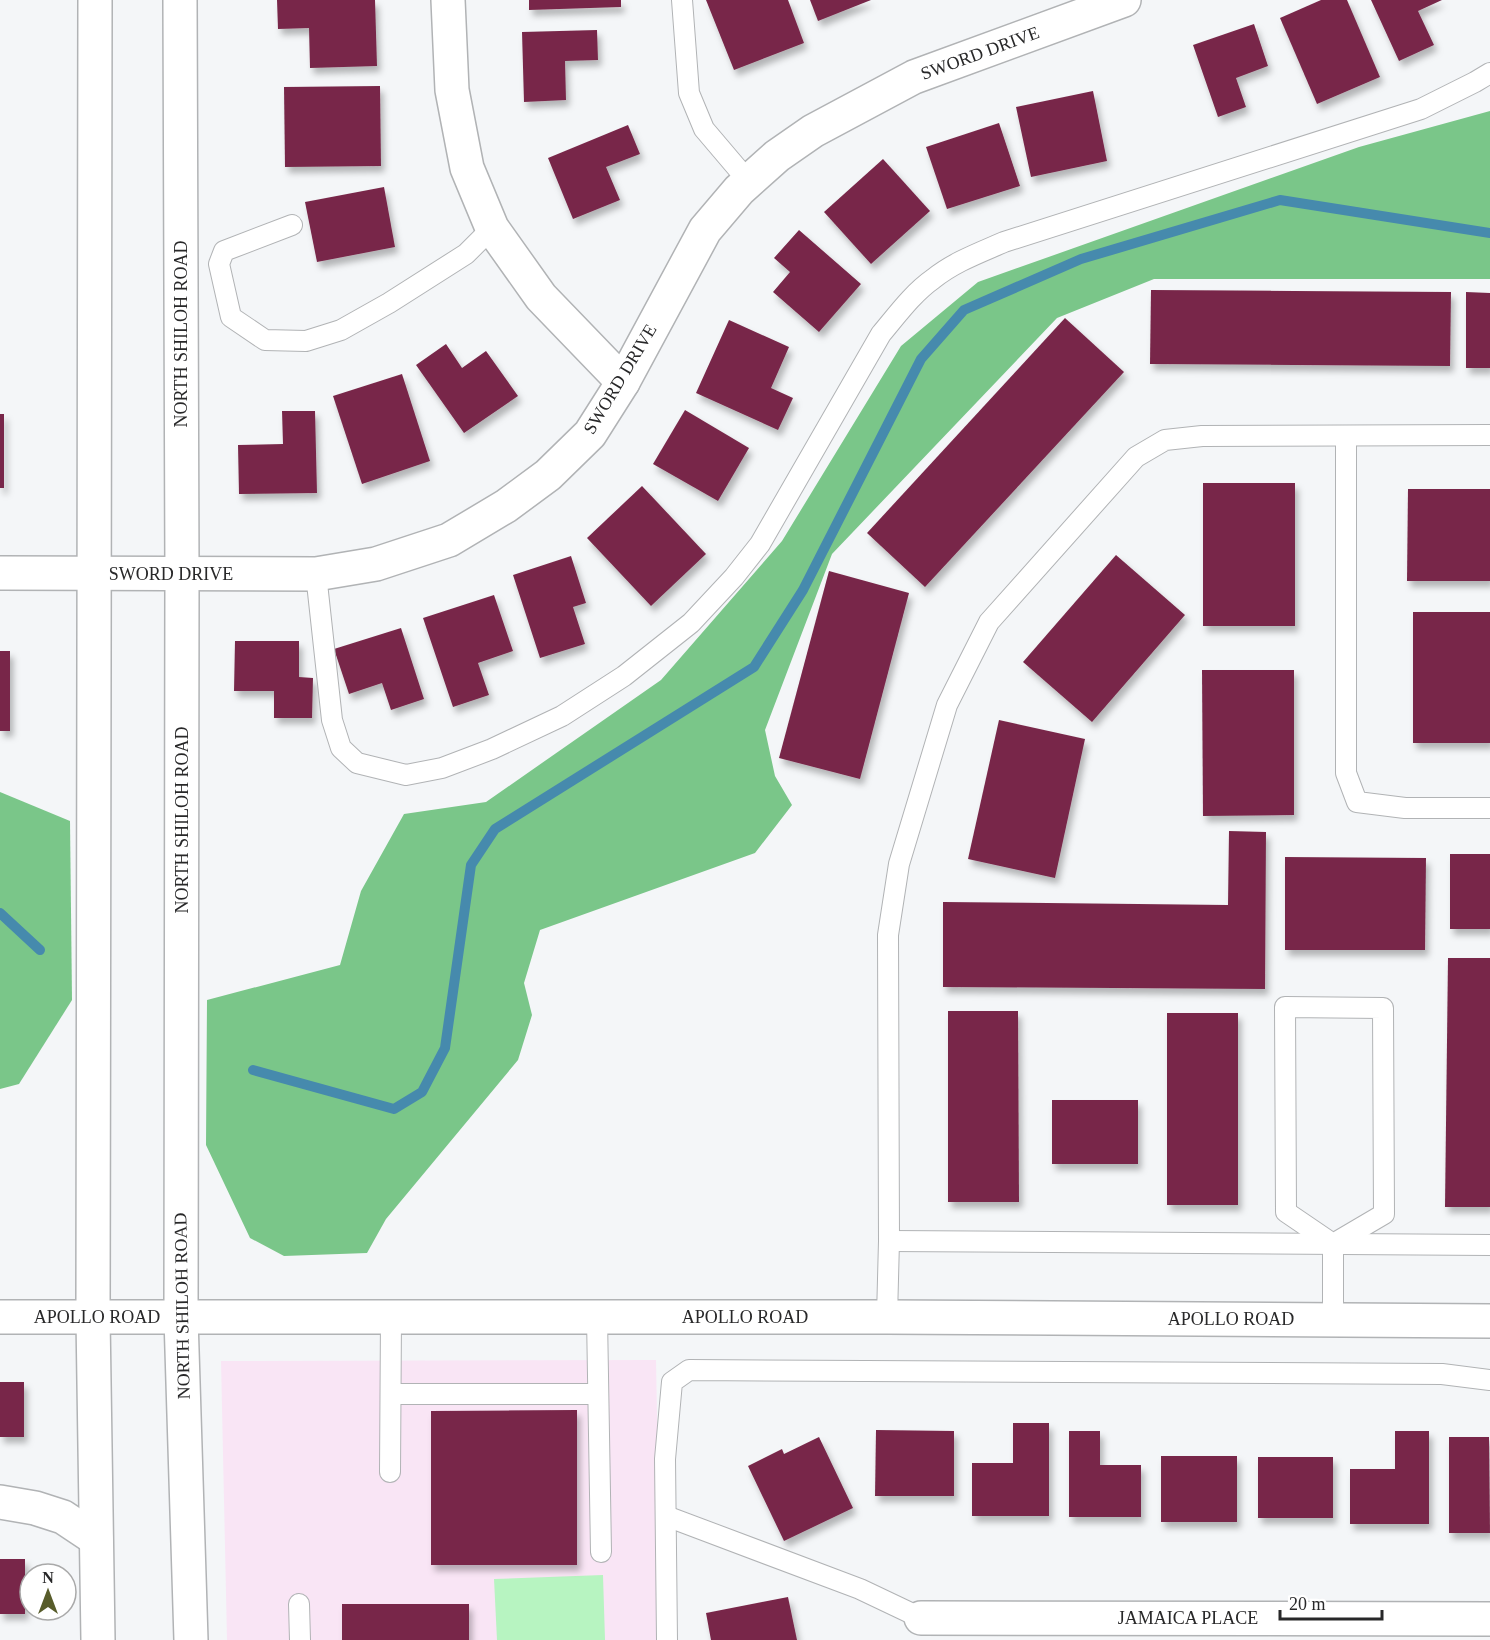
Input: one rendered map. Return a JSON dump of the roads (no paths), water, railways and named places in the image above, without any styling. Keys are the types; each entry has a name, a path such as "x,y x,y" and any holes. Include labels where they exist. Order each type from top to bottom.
{"street":[{"path":"95,0 93,1318 98,1640"},
{"name":"NORTH SHILOH ROAD","path":"180,0 181,1318 191,1640"},
{"path":"448,0 452,90 467,168 492,228 541,297 623,382"},
{"name":"SWORD DRIVE","path":"0,573 316,574 376,564 448,540 506,506 548,475 590,434 623,382 705,230 748,182 777,156 813,130 914,77 1090,6 1124,0"},
{"name":"APOLLO ROAD","path":"0,1317 887,1317 1490,1321"},
{"path":"0,1502 35,1508 63,1517 96,1539"},
{"name":"JAMAICA PLACE","path":"921,1618 1490,1619"}],"lane":[{"path":"682,0 689,93 704,129 748,182"},
{"path":"316,574 332,720 341,748 357,763 406,775 442,768 492,749 562,716 624,676 691,622 734,577 760,544 881,334 905,305 932,279 964,259 1004,242 1421,109 1490,73"},
{"path":"292,225 224,251 219,264 231,317 265,340 306,340 341,330 389,303 466,254 492,228"},
{"path":"887,1317 889,1241 888,935 899,864 947,705 989,622 1137,457 1165,440 1202,436 1490,435"},
{"path":"1346,436 1346,773 1357,802 1405,808 1490,808"},
{"path":"1285,1007 1383,1008 1384,1214 1333,1244 1286,1212 1285,1007"},
{"path":"889,1241 1490,1245"},
{"path":"1333,1244 1333,1319"},
{"path":"390,1472 391,1317"},
{"path":"597,1317 601,1552"},
{"path":"668,1640 665,1460 672,1382 689,1370 1442,1374 1490,1380"},
{"path":"391,1394 598,1394"},
{"path":"666,1516 860,1589 921,1618"},
{"path":"299,1604 300,1640"}],"waterway":[{"path":"253,1070 394,1109 422,1092 445,1048 471,865 495,829 754,667 803,590 921,359 964,310 1081,259 1280,200 1490,233"},
{"path":"0,913 40,950"}]}
